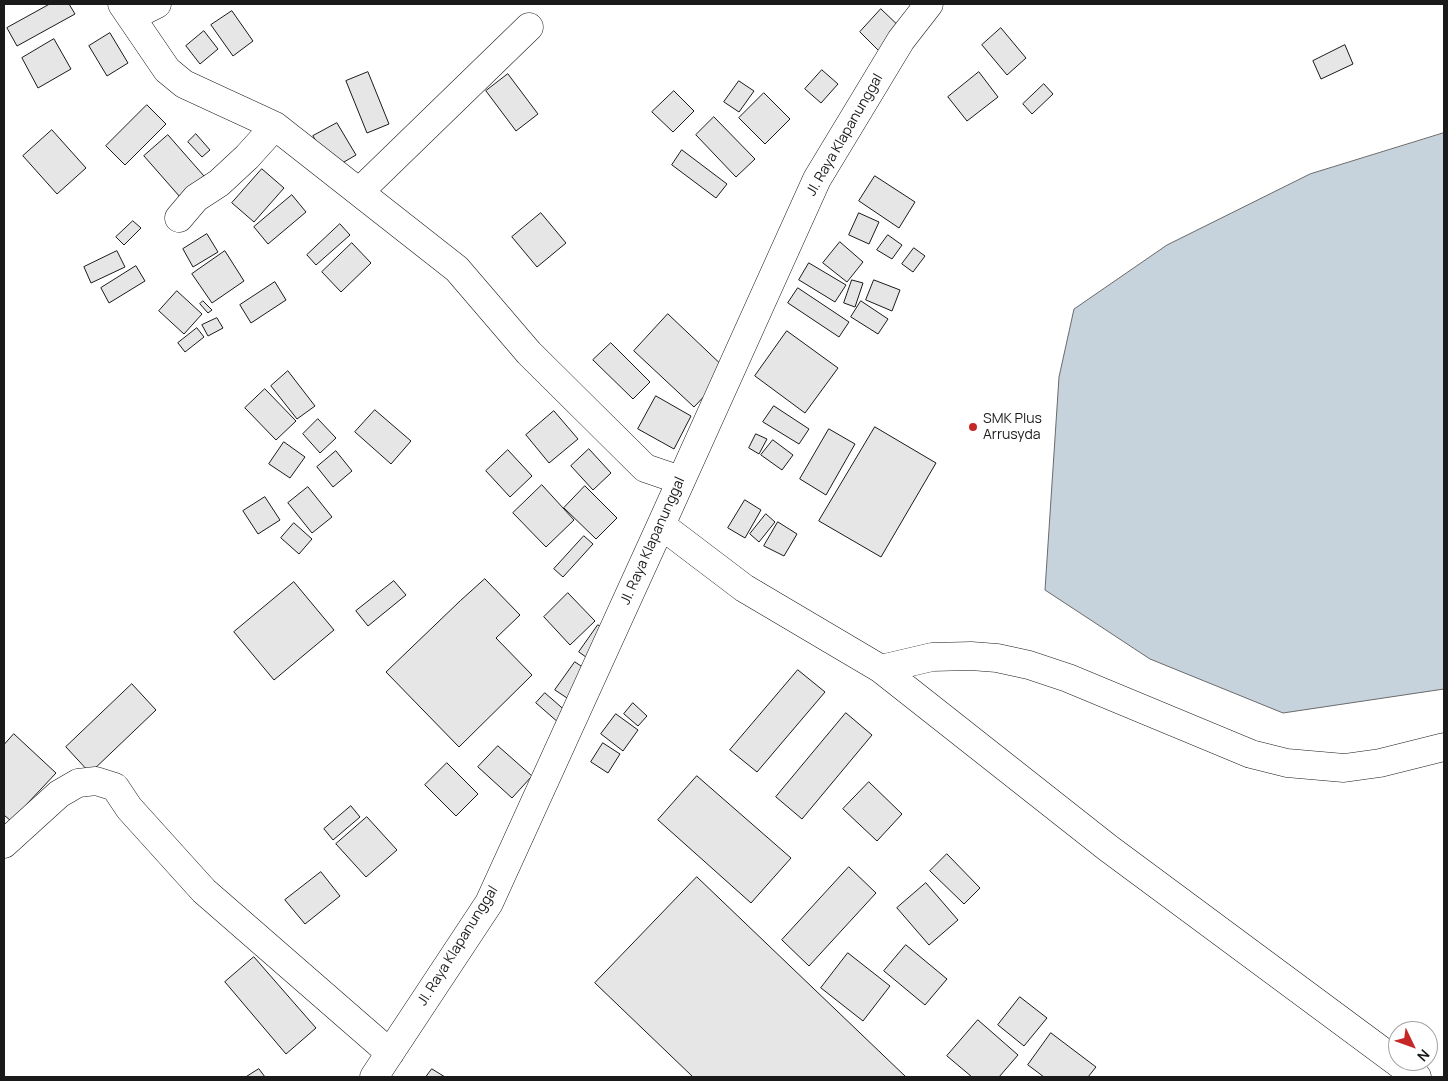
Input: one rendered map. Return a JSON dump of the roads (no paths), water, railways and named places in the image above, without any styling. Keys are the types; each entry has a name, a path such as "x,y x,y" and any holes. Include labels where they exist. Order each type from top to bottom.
{"street":[{"path":"157,4 126,10 167,70 184,84 274,126 457,270 529,353 645,468 680,480"},
{"name":"Jl. Raya Klapanunggal","path":"374,1077 489,903 816,179 901,40 929,4"},
{"path":"359,192 529,27"},
{"path":"179,218 196,198 219,183 247,157 274,126"},
{"path":"661,525 744,588 881,669 1108,848 1417,1077"},
{"path":"881,669 932,657 971,656 997,658 1029,665 1068,678 1251,754 1287,763 1344,768 1380,763 1444,747"},
{"path":"4,844 59,794 78,783 96,781 115,787 129,808 204,891 390,1053"}],"place":[{"name":"SMK Plus Arrusyda","path":"973,427"}]}
